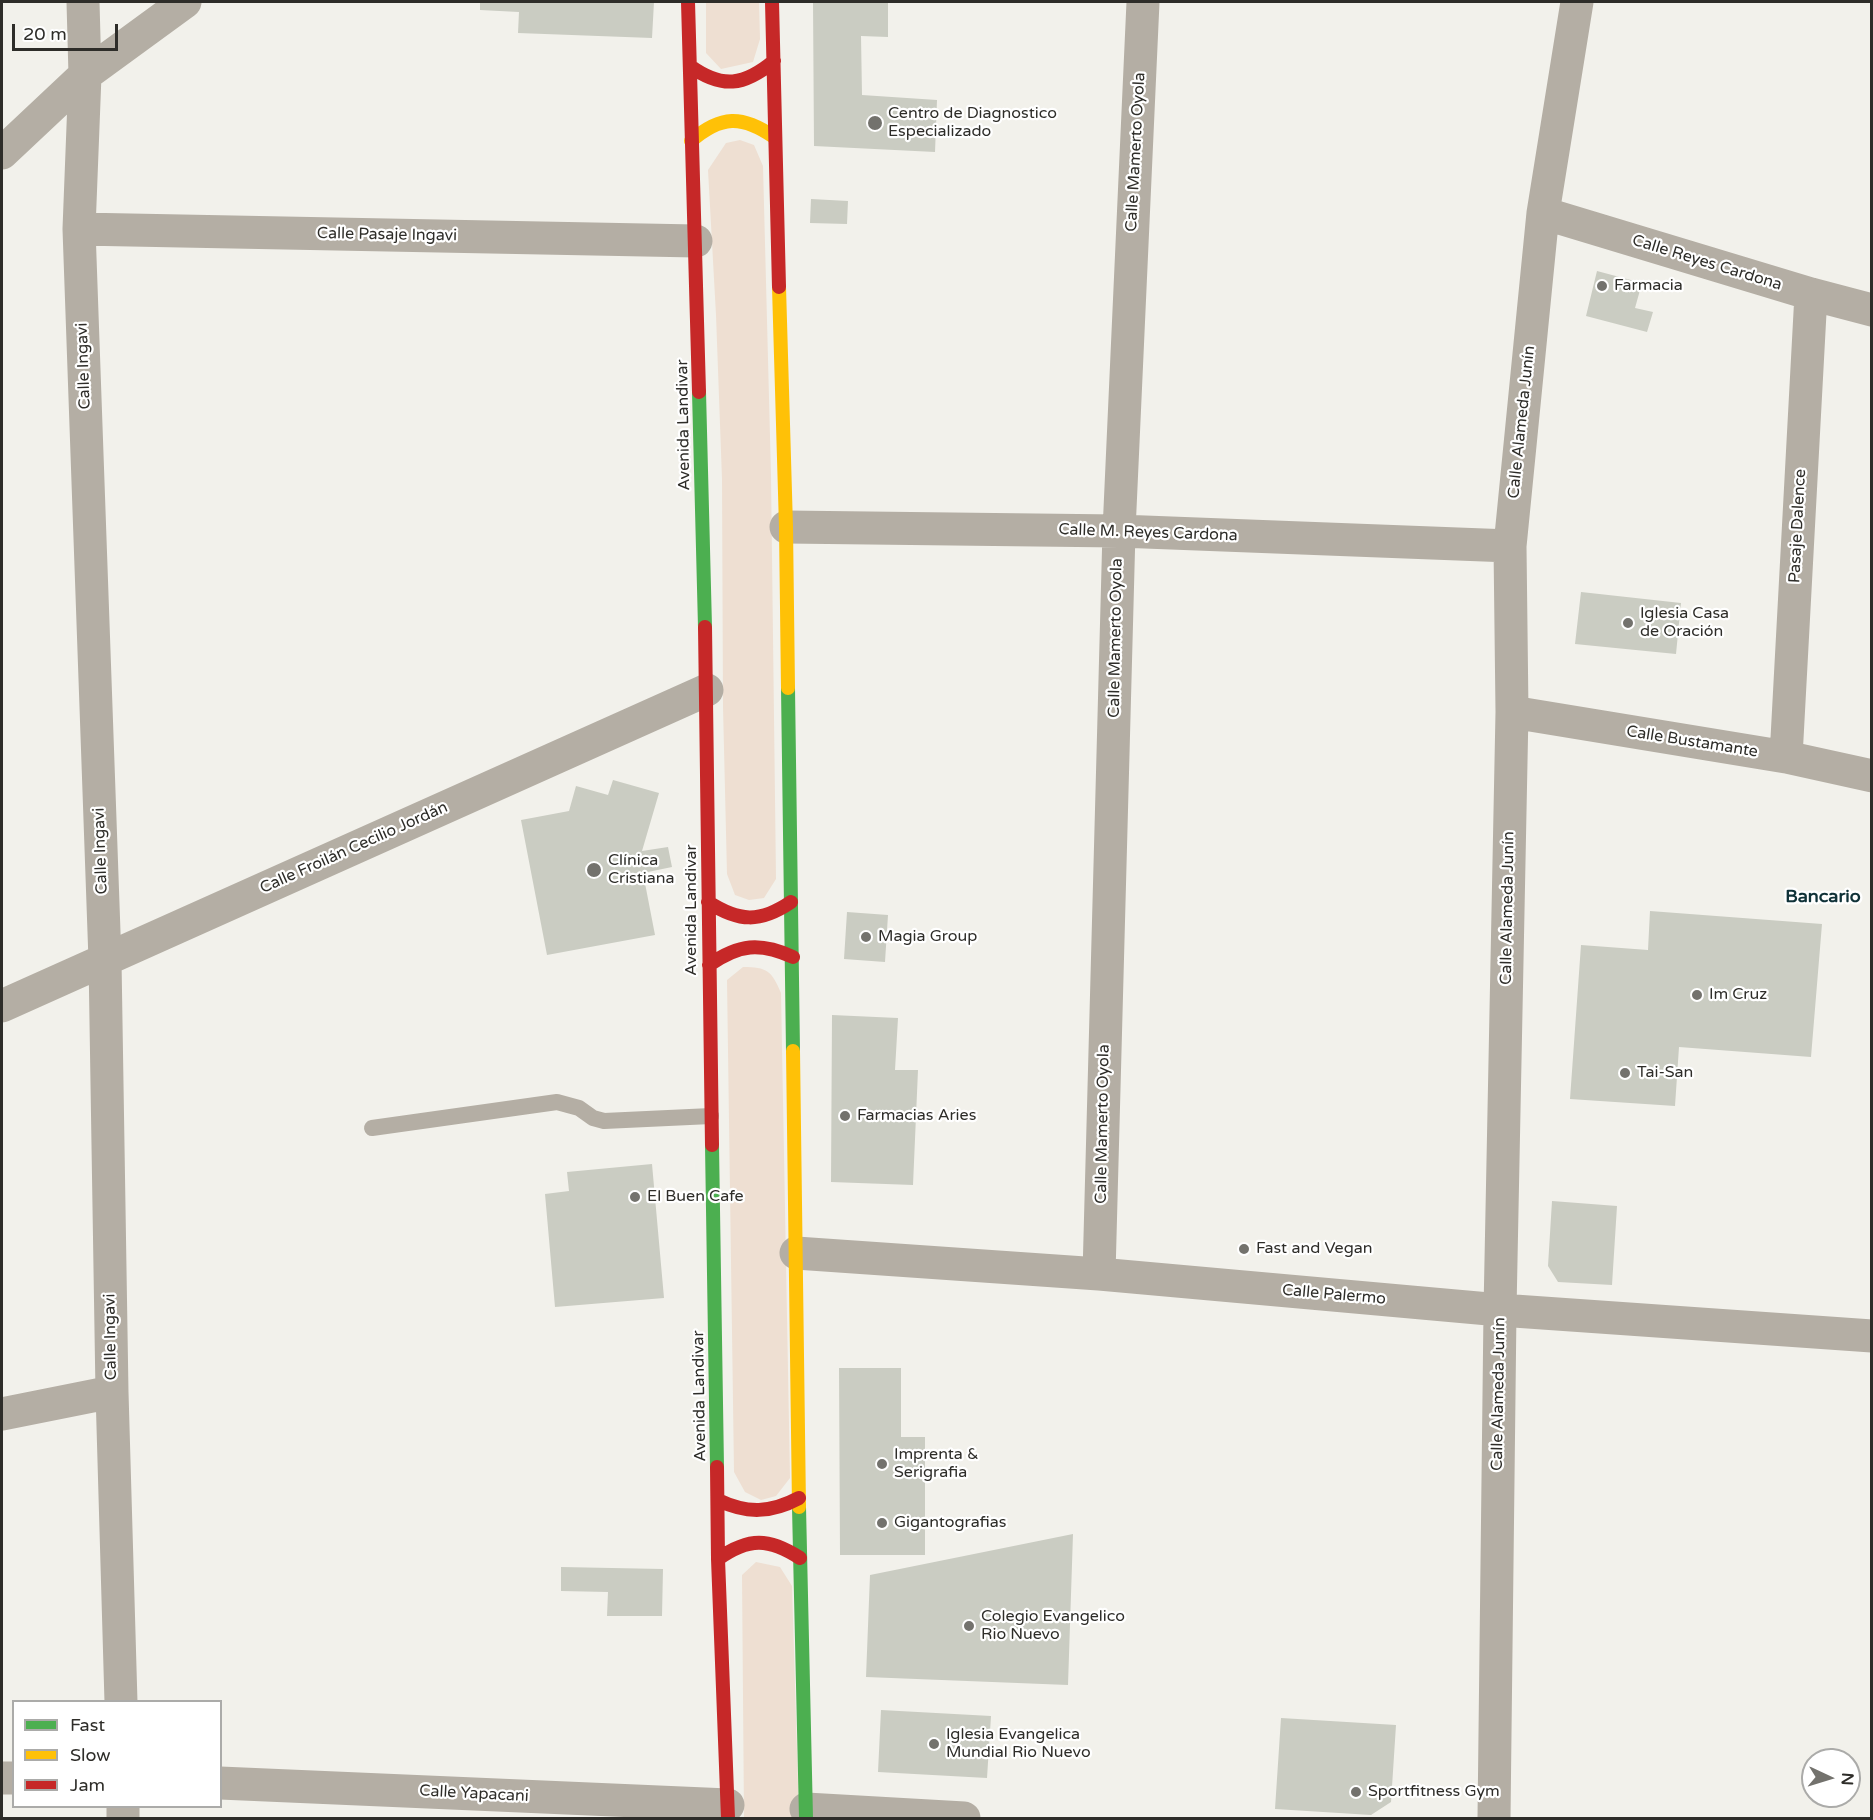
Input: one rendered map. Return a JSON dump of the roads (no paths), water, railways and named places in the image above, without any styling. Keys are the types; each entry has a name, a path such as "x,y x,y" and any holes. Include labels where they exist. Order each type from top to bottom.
{"main road":[{"name":"Avenida Landivar","path":"688,2 707,690 718,1559 728,1812"},
{"path":"772,2 786,527 799,1498 806,1814"},
{"path":"690,66 702,76 733,83 748,80 762,73 774,62"},
{"path":"691,141 702,130 716,123 732,120 747,121 774,137"},
{"path":"708,902 721,911 750,919 765,917 791,902"},
{"path":"709,965 721,956 749,946 765,946 793,957"},
{"path":"717,1500 730,1508 759,1513 786,1506 799,1498"},
{"path":"718,1559 730,1550 759,1541 788,1549 800,1558"}],"street":[{"name":"Calle Ingavi","path":"83,2 84,75 79,229 105,960 112,1392 121,1700"},
{"path":"2,153 84,75 185,2"},
{"name":"Calle Mamerto Oyola","path":"1099,1275 1119,531 1143,2"},
{"name":"Calle Alameda Junín","path":"1494,1818 1500,1310 1512,712 1510,546 1543,213 1577,2"},
{"name":"Calle Reyes Cardona","path":"1543,213 1811,294 1872,310"},
{"name":"Calle Pasaje Ingavi","path":"79,229 696,241"},
{"name":"Pasaje Dalence","path":"1786,757 1811,294"},
{"name":"Calle M. Reyes Cardona","path":"786,527 1119,531 1510,546"},
{"name":"Calle Froilán Cecilio Jordán","path":"2,1006 707,690"},
{"name":"Calle Bustamante","path":"1512,712 1786,757 1872,776"},
{"name":"Calle Palermo","path":"796,1253 1099,1275 1500,1310 1872,1336"},
{"path":"2,1414 112,1392"},
{"name":"Calle Yapacani","path":"222,1783 728,1812"},
{"path":"806,1814 964,1818"}],"lane":[{"path":"372,1128 557,1102 579,1108 593,1118 604,1121 711,1116"}],"place":[{"name":"Centro de Diagnostico Especializado","path":"875,123"},
{"name":"Farmacia","path":"1602,286"},
{"name":"Iglesia Casa de Oración","path":"1628,623"},
{"name":"Clínica Cristiana","path":"594,870"},
{"name":"Magia Group","path":"866,937"},
{"name":"Im Cruz","path":"1697,995"},
{"name":"Tai-San","path":"1625,1073"},
{"name":"Farmacias Aries","path":"845,1116"},
{"name":"El Buen Cafe","path":"635,1197"},
{"name":"Fast and Vegan","path":"1244,1249"},
{"name":"Imprenta & Serigrafia","path":"882,1464"},
{"name":"Gigantografias","path":"882,1523"},
{"name":"Colegio Evangelico Rio Nuevo","path":"969,1626"},
{"name":"Iglesia Evangelica Mundial Rio Nuevo","path":"934,1744"},
{"name":"Sportfitness Gym","path":"1356,1792"}],"district":[{"name":"Bancario","path":"1823,897"}]}
